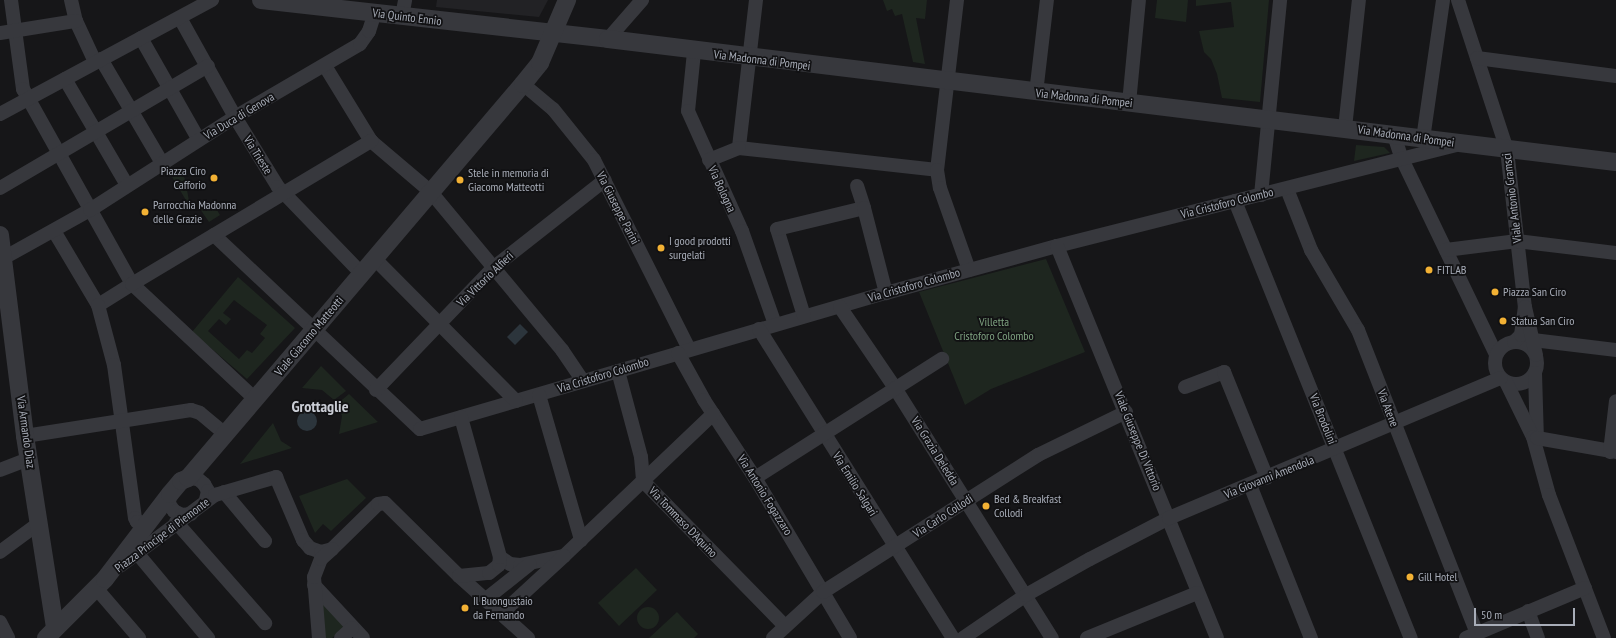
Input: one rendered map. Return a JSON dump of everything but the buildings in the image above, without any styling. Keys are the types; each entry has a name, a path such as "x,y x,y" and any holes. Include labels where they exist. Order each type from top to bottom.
{"street":[{"path":"11,0 23,89 132,284 255,399"},
{"path":"70,0 76,21 98,60 134,110 162,163"},
{"path":"0,114 212,0"},
{"name":"Via Quinto Ennio","path":"261,0 317,3 375,13 404,8 552,33"},
{"name":"Viale Giacomo Matteotti","path":"54,635 101,583 181,481 188,478 362,274 430,191 523,84 540,62 567,0"},
{"path":"608,40 642,0"},
{"path":"739,148 756,0"},
{"path":"957,0 937,170 940,188 969,270"},
{"path":"1036,93 1047,0"},
{"path":"1129,103 1139,0"},
{"path":"1261,195 1280,0"},
{"path":"1344,128 1359,0"},
{"path":"1407,157 1418,151 1443,0"},
{"name":"Viale Antonio Gramsci","path":"1458,0 1507,150 1525,307 1534,340 1538,445 1549,495 1604,638"},
{"name":"Via Duca di Genova","path":"2,259 90,210 235,117 325,66 360,44 369,31 375,13"},
{"name":"Via Trieste","path":"180,18 235,117 283,194 362,274"},
{"path":"0,33 76,21"},
{"name":"Via Madonna di Pompei","path":"552,33 694,52 1269,119 1507,150 1616,162"},
{"path":"141,38 199,140"},
{"name":"Via Bologna","path":"694,52 688,112 742,231 775,324"},
{"path":"1477,58 1616,76"},
{"path":"0,188 208,66"},
{"path":"325,66 371,141 430,191 562,350 583,381"},
{"path":"65,79 127,185"},
{"name":"Via Giuseppe Parini","path":"523,84 553,109 594,160 605,180 684,351"},
{"path":"1394,135 1407,157 1446,250 1496,354 1494,367 1503,380 1512,384 1526,382 1536,367 1532,349 1527,345 1514,342 1507,344 1496,354"},
{"path":"98,305 371,141"},
{"name":"Via Cristoforo Colombo","path":"376,390 420,429 540,395 759,328 840,307 886,292 1056,246 1235,200 1287,189 1460,144"},
{"path":"709,160 739,148 937,170"},
{"name":"Via Vittorio Alfieri","path":"376,390 493,268 605,180"},
{"path":"857,186 886,292"},
{"name":"Via Atene","path":"1287,189 1311,250 1358,330 1395,424 1471,636"},
{"name":"Via Brodolini","path":"1235,200 1410,638"},
{"path":"804,316 777,229 864,208"},
{"path":"54,231 98,305 114,365 135,518 138,522 145,523 155,516"},
{"name":"Via Armando Diaz","path":"0,235 25,436 39,523 54,635"},
{"path":"214,235 376,390"},
{"path":"1446,250 1518,241 1616,253"},
{"name":"Viale Giuseppe Di Vittorio","path":"1056,246 1170,518 1216,638"},
{"path":"374,259 438,325 516,401"},
{"name":"Via Grazia Deledda","path":"840,307 895,388 1052,638"},
{"name":"Viale Antonio Gramsci","path":"1514,342 1521,335 1525,307"},
{"name":"Via Emilio Salgari","path":"759,328 953,638"},
{"path":"1534,340 1616,350"},
{"name":"Via Antonio Fogazzaro","path":"684,351 713,414 756,478 850,638"},
{"path":"756,478 942,359"},
{"name":"Via Tommaso D'Aquino","path":"618,371 641,457 643,481 785,626"},
{"path":"1185,387 1224,372 1267,478"},
{"name":"Viale Antonio Gramsci","path":"1503,380 1538,445"},
{"name":"Via Giovanni Amendola","path":"963,638 1026,596 1090,558 1170,518 1503,380"},
{"path":"540,395 581,540"},
{"path":"1538,445 1613,452 1616,401"},
{"path":"25,436 191,410 200,413 225,434"},
{"name":"Via Carlo Collodi","path":"773,638 823,592 1038,455 1126,412"},
{"path":"502,613 713,414"},
{"path":"459,576 489,573 499,565 500,557 461,417"},
{"path":"0,470 29,458"},
{"name":"Piazza Principe di Piemonte","path":"101,583 176,522 191,514 206,500 224,492 276,477 303,540 310,548 321,552 332,549"},
{"path":"188,478 198,479 204,484 208,491 206,500"},
{"path":"1250,485 1311,638"},
{"path":"224,492 265,541"},
{"path":"170,494 169,504 174,511 182,515 191,514"},
{"path":"319,638 314,585 321,559 378,504 391,506 459,576 502,613 528,638"},
{"path":"176,522 265,623"},
{"path":"1,550 39,523"},
{"path":"137,553 208,638"},
{"path":"500,557 510,564 530,563 564,556"},
{"path":"486,599 530,563"},
{"path":"101,583 139,638"},
{"path":"314,585 362,638"},
{"path":"1471,636 1585,588"},
{"path":"1086,638 1198,593"},
{"path":"1528,611 1538,638"},
{"path":"0,622 8,638"},
{"path":"340,638 352,628"}],"shaded area":[{"path":"437,0 548,0 539,17 436,7"},
{"path":"520,324 528,332 515,345 507,337"},
{"path":"303,411 311,411 317,417 317,425 311,431 303,431 297,425 297,417"}],"green space":[{"path":"883,0 927,0 925,19 916,18 925,64 913,62 902,14 895,16 892,9 887,11"},
{"path":"1157,0 1188,0 1186,22 1155,18"},
{"path":"1196,0 1269,0 1260,102 1222,98 1217,74 1211,59 1204,52 1199,31 1234,27 1231,2 1196,6"},
{"path":"1356,145 1384,147 1390,153 1354,161"},
{"path":"180,170 185,179 189,201 187,202 171,175"},
{"path":"212,202 220,215 209,222 200,209"},
{"name":"Villetta Cristoforo Colombo","path":"1046,259 1085,352 991,389 965,405 919,292"},
{"path":"238,277 295,328 247,379 192,332","holes":["234,300 267,325 260,334 265,338 252,353 247,350 239,359 208,331 219,319 226,325 231,319 223,313"]},
{"path":"321,366 346,391 334,400 322,390 302,388"},
{"path":"349,394 378,422 339,434 342,416 337,404"},
{"path":"273,423 281,441 292,448 240,464"},
{"path":"347,479 366,498 331,531 323,524 315,533 299,496"},
{"path":"636,568 657,590 619,626 598,603"},
{"path":"321,599 346,627 332,638 324,638"},
{"path":"648,607 656,610 659,618 656,626 648,629 640,626 637,618 640,610"},
{"path":"677,612 698,634 694,638 649,638"}],"place":[{"name":"Piazza Ciro Cafforio","path":"214,178"},
{"name":"Stele in memoria di Giacomo Matteotti","path":"460,180"},
{"name":"Parrocchia Madonna delle Grazie","path":"145,212"},
{"name":"I good prodotti surgelati","path":"661,248"},
{"name":"FITLAB","path":"1429,270"},
{"name":"Piazza San Ciro","path":"1495,292"},
{"name":"Statua San Ciro","path":"1503,321"},
{"name":"Bed & Breakfast Collodi","path":"986,506"},
{"name":"Gill Hotel","path":"1410,577"},
{"name":"Il Buongustaio da Fernando","path":"465,608"}],"district":[{"name":"Grottaglie","path":"320,406"}]}
